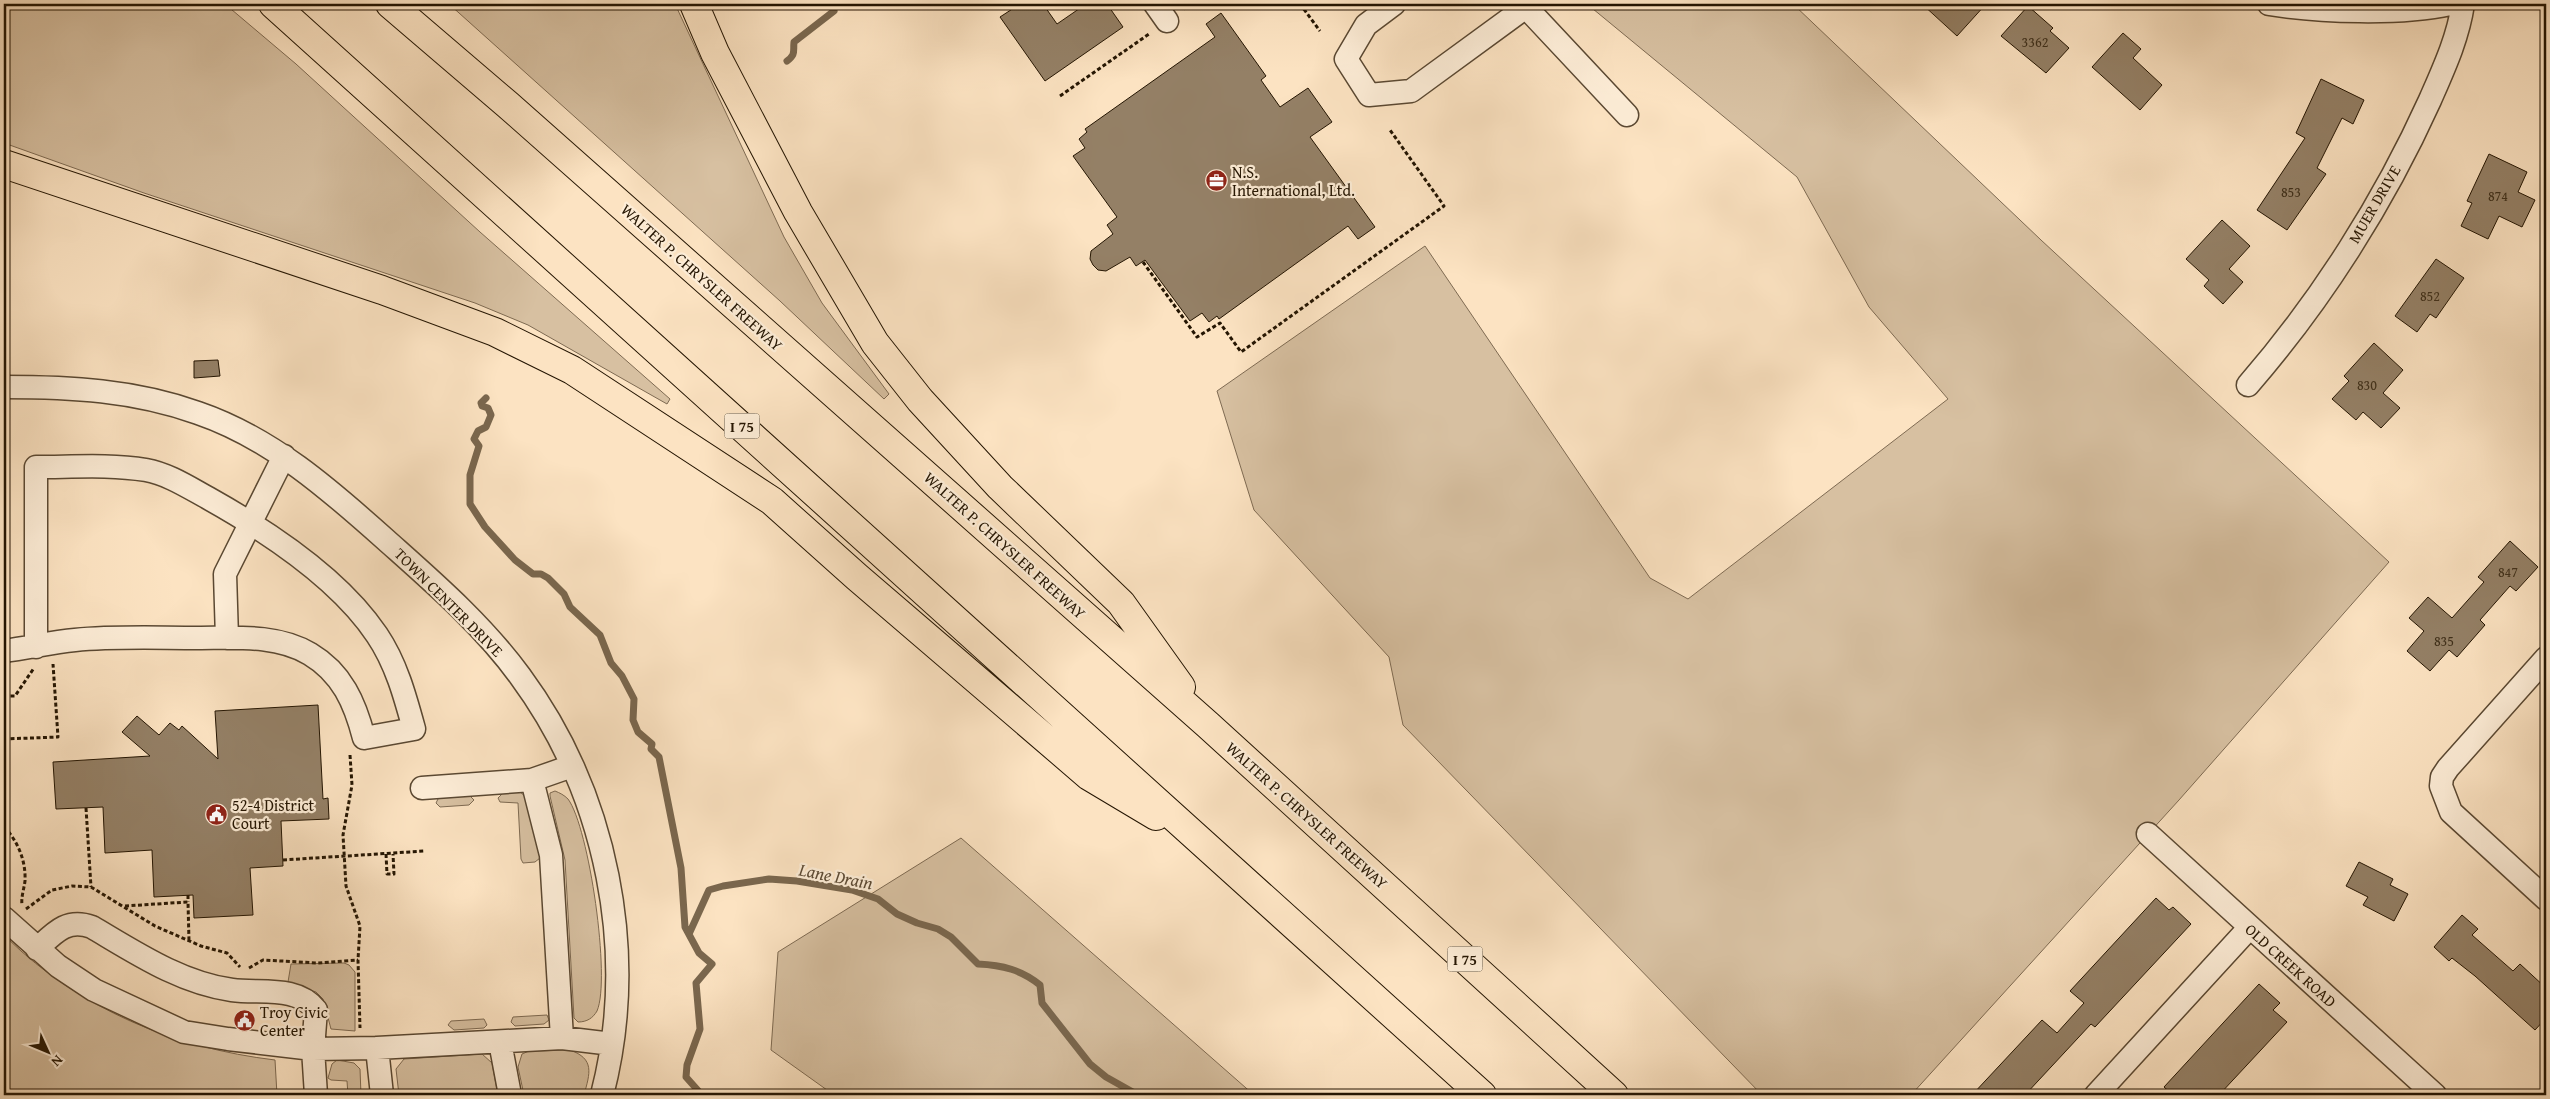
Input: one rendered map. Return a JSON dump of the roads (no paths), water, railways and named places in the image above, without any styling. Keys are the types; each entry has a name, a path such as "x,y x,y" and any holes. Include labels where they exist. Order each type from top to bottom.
{"highway":[{"name":"I 75","path":"273,4 1482,1095"},
{"name":"WALTER P. CHRYSLER FREEWAY","path":"390,4 508,105 1208,725 1614,1095"},
{"path":"694,4 715,53 798,212 875,343 920,400 1000,488 1121,603 1208,725"},
{"path":"4,164 382,290 495,332 572,370 772,501 856,577 1089,776 1210,850"}],"street":[{"path":"1394,4 1366,24 1346,59 1369,95 1411,91 1524,5 1627,115"},
{"path":"2269,4 2322,9 2361,10 2433,8 2450,4"},
{"name":"MUER DRIVE","path":"2248,384 2295,327 2390,179 2421,119 2450,55 2460,26 2463,4"},
{"name":"TOWN CENTER DRIVE","path":"4,387 85,389 115,392 171,404 227,424 284,456 343,502 482,630 537,700 572,766 598,836 613,906 617,973 612,1044 602,1095"},
{"path":"227,638 225,574 284,456"},
{"path":"4,651 44,652 104,638 227,638 279,642 315,658 333,673 351,697 364,738 414,729 399,679 377,635 363,617 330,584 270,534 184,485 147,470 99,467 36,467 44,652"},
{"path":"2546,658 2442,777 2443,794 2458,820 2546,899"},
{"path":"422,788 532,780 572,766"},
{"path":"532,780 551,855 562,1038"},
{"name":"OLD CREEK ROAD","path":"2148,834 2435,1095"},
{"path":"4,918 58,966 94,990 184,1032 228,1040 313,1049 377,1048 562,1038 612,1044"},
{"path":"38,949 66,925 83,924 92,927 147,961 179,975 230,990 286,993 299,996 310,1002 316,1010 313,1049 316,1095"},
{"path":"2096,1095 2250,928"},
{"path":"500,1042 510,1095"},
{"path":"377,1048 382,1095"}],"waterway":[{"path":"787,61 793,55 794,42 834,11"},
{"path":"486,398 481,403 482,406 488,408 491,415 486,427 478,431 474,439 479,446 470,475 470,504 485,527 515,560 533,574 541,574 548,578 564,594 570,607 600,635 611,663 622,676 634,699 633,720 638,732 652,744 651,749 659,757 681,868 685,927 699,953 712,964 696,983 700,1029 687,1065 686,1077 702,1095"},
{"name":"Lane Drain","path":"689,934 709,890 723,886 769,879 797,881 852,890 878,899 897,914 917,923 938,929 951,937 978,964 1011,969 1040,985 1042,1003 1090,1064 1106,1077 1138,1095"}],"place":[{"name":"N.S. International, Ltd.","path":"1216,181"},
{"name":"52-4 District Court","path":"216,814"},
{"name":"Troy Civic Center","path":"244,1021"}]}
